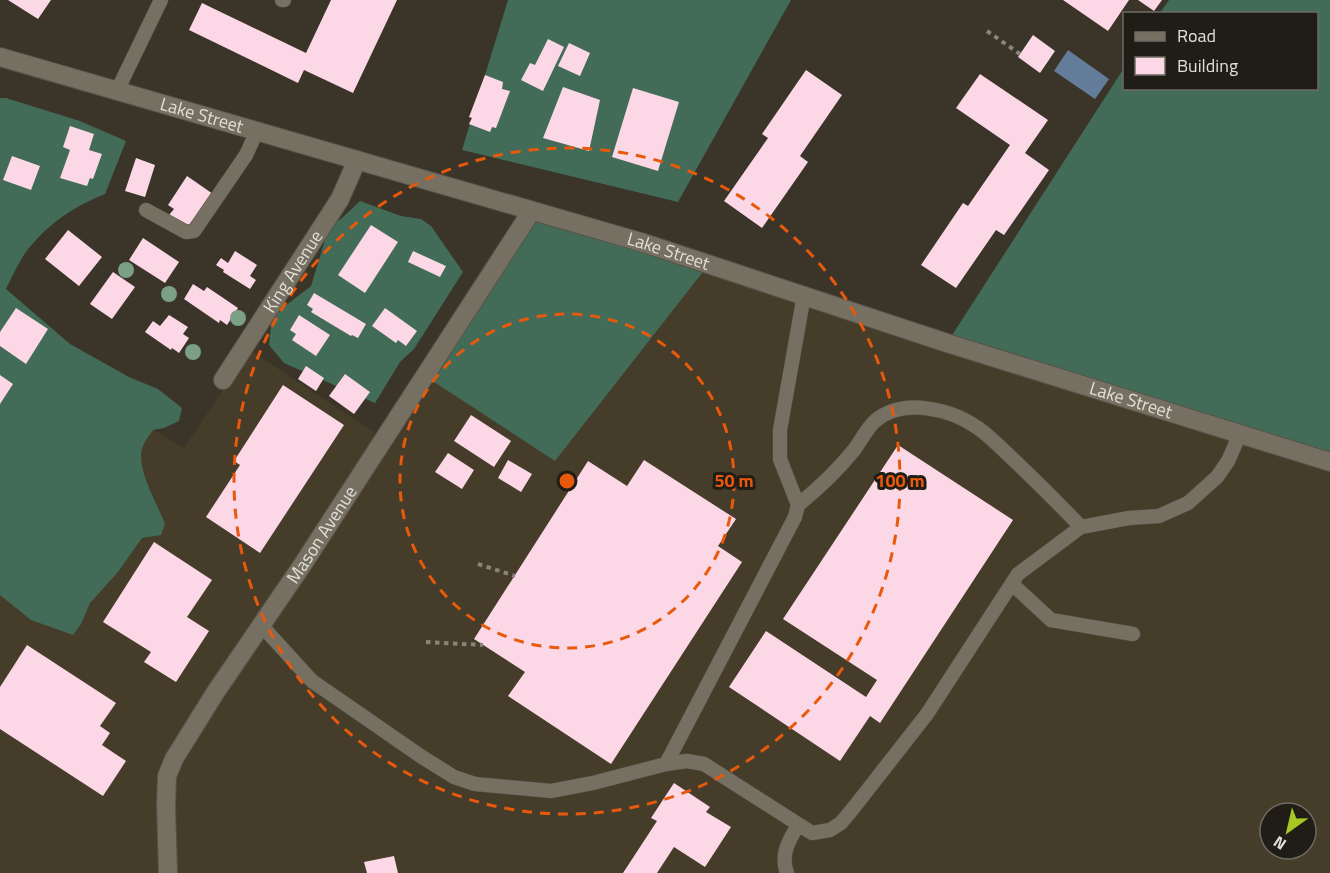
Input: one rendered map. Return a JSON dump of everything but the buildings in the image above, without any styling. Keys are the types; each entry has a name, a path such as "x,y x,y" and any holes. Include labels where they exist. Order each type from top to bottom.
{"street":[{"name":"Lake Street","path":"0,57 644,243 947,343 1330,462"},
{"name":"King Avenue","path":"223,380 340,199 357,160"},
{"name":"Mason Avenue","path":"168,873 167,776 174,759 531,212"}],"lane":[{"path":"117,91 161,0"},
{"path":"146,210 186,232 194,231 246,154 257,131"},
{"path":"666,764 795,517 798,505 780,459 780,430 804,295"},
{"path":"798,505 824,485 855,449 874,422 889,411 927,408 949,414 978,428 1039,484 1081,527"},
{"path":"261,626 306,676 454,777 475,784 551,791 687,761 704,764 812,833 830,830 841,823 927,714 1018,574 1081,527 1129,518 1159,516 1188,503 1217,477 1228,461 1240,434"},
{"path":"1012,584 1051,620 1133,634"},
{"path":"787,873 783,863 789,840 798,825"}],"path":[{"path":"987,31 1020,54"},
{"path":"478,564 514,576"},
{"path":"426,642 483,645"}],"shaded area":[{"path":"531,212 1330,462 1330,873 0,873 0,481 68,379 184,448 250,350 384,439"}],"green space":[{"path":"508,0 791,0 678,202 462,150"},
{"path":"1169,0 1330,0 1330,463 947,343 1123,70 1123,90 1318,90 1318,12 1161,12"},
{"path":"0,98 80,121 126,141 105,194 73,210 46,230 26,252 6,289 70,344 129,377 158,389 182,408 179,421 153,430 141,454 144,474 165,524 161,535 142,538 118,572 90,603 81,624 73,635 31,620 0,595"},
{"path":"360,201 401,216 421,219 431,226 463,272 414,349 400,362 375,403 284,363 269,345 272,316 311,286 329,227"},
{"path":"531,212 709,264 555,461 425,376"}],"water":[{"path":"1068,50 1109,79 1095,99 1054,71"}]}
